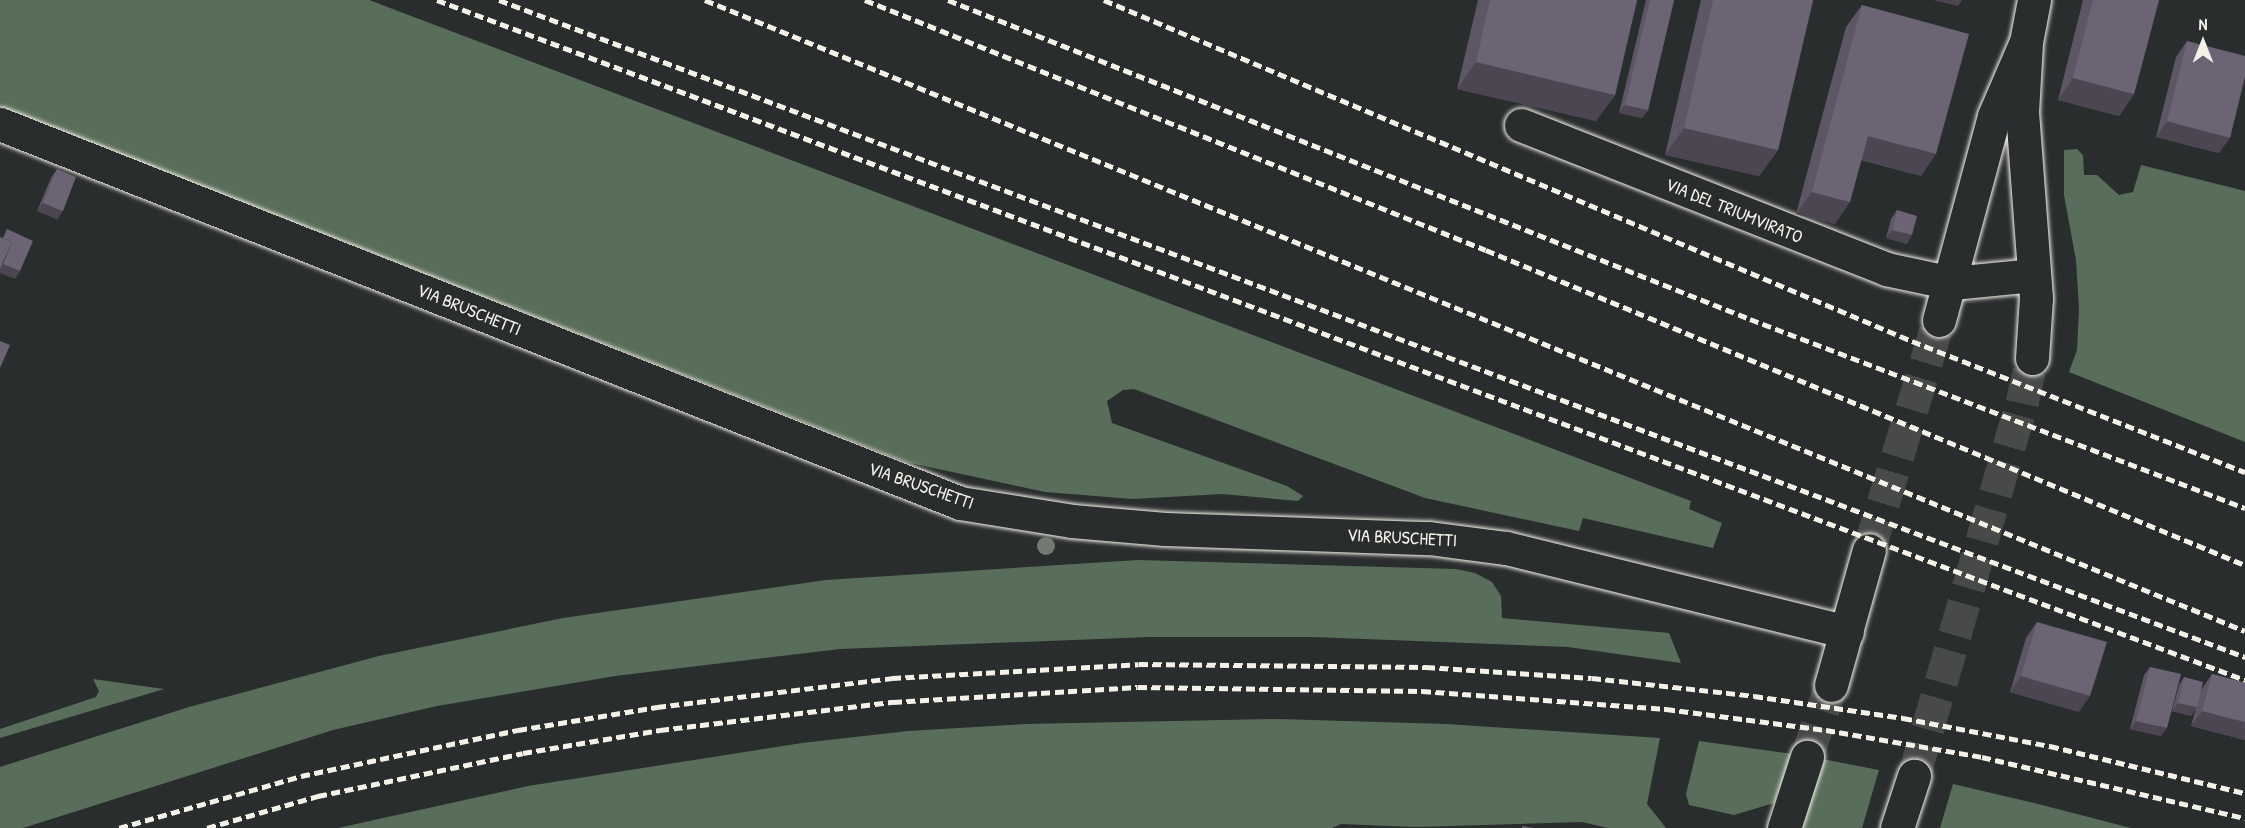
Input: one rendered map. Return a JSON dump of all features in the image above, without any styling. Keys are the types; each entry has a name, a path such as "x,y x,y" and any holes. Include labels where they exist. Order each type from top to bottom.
{"street":[{"path":"2032,358 2034,275 2022,151 2026,42 2034,0"},
{"path":"1939,320 1952,283 1994,116 2026,42"},
{"name":"VIA BRUSCHETTI","path":"0,124 960,502 1072,521 1165,530 1429,538 1506,548 1847,632"},
{"name":"VIA DEL TRIUMVIRATO","path":"1521,125 1824,248 1886,269 1952,283 2034,275"},
{"path":"1831,685 1869,550"},
{"path":"1784,828 1807,757"},
{"path":"1898,826 1914,776"}],"green space":[{"path":"0,0 369,0 1691,501 1689,509 1722,523 1713,548 1583,518 1579,531 1425,498 1134,389 1123,390 1107,401 1112,423 1287,486 1303,496 1298,501 1222,494 1133,499 1045,492 906,462 0,107"},
{"path":"2077,149 2083,155 2084,175 2097,175 2119,195 2133,192 2141,165 2245,191 2245,442 2069,372 2077,350 2079,309 2076,260 2064,195 2064,150"},
{"path":"1138,560 1456,569 1475,573 1492,582 1501,596 1502,618 1669,633 1681,663 1568,647 1313,637 1149,637 840,649 615,676 437,706 333,730 23,828 0,828 0,767 189,707 379,656 563,618 826,580"},
{"path":"93,679 164,689 0,738 0,729 96,697 99,691"},
{"path":"1278,719 1446,724 1660,738 1647,804 1666,828 1608,828 1582,822 1416,827 1341,824 1332,828 338,828 528,786 802,743 908,731 1026,724"},
{"path":"1699,741 1793,754 1774,803 1734,815 1689,805 1686,794"},
{"path":"1822,759 1879,770 1862,828 1803,828"},
{"path":"1953,784 2038,804 2131,828 1940,828"}],"building":[{"path":"1490,0 1637,0 1615,95 1476,62"},
{"path":"1650,0 1674,0 1648,110 1625,105"},
{"path":"1713,0 1813,0 1778,150 1684,128"},
{"path":"2093,0 2159,0 2134,94 2073,78"},
{"path":"1862,5 1969,34 1936,154 1868,136 1850,202 1812,192"},
{"path":"2187,41 2245,56 2245,77 2230,138 2167,121"},
{"path":"57,169 76,177 63,211 43,203"},
{"path":"1897,210 1917,216 1912,235 1892,230"},
{"path":"7,229 33,241 20,271 3,264 12,242 3,238"},
{"path":"0,237 12,242 0,269"},
{"path":"0,341 10,345 0,368"},
{"path":"2037,622 2107,642 2090,696 2021,676"},
{"path":"2150,667 2181,674 2167,728 2136,721"},
{"path":"2212,674 2245,683 2245,722 2202,711"},
{"path":"2184,677 2203,682 2197,707 2178,703"}],"tunnel":[{"path":"1869,550 1939,320"},
{"path":"1914,776 2022,403 2032,358"},
{"path":"1807,757 1831,685"}],"railway":[{"path":"437,0 2245,680"},
{"path":"499,0 2245,657"},
{"path":"705,0 2245,631"},
{"path":"865,0 1486,250 2245,565"},
{"path":"948,0 1750,319 2245,508"},
{"path":"1104,0 1912,341 2245,472"},
{"path":"119,828 301,776 518,730 657,707 892,678 1139,664 1426,667 1592,678 1754,696 1903,718 2050,746 2245,793"},
{"path":"207,828 318,796 523,753 660,730 893,702 1138,687 1422,691 1666,709 1826,730 1982,757 2245,818"}]}
